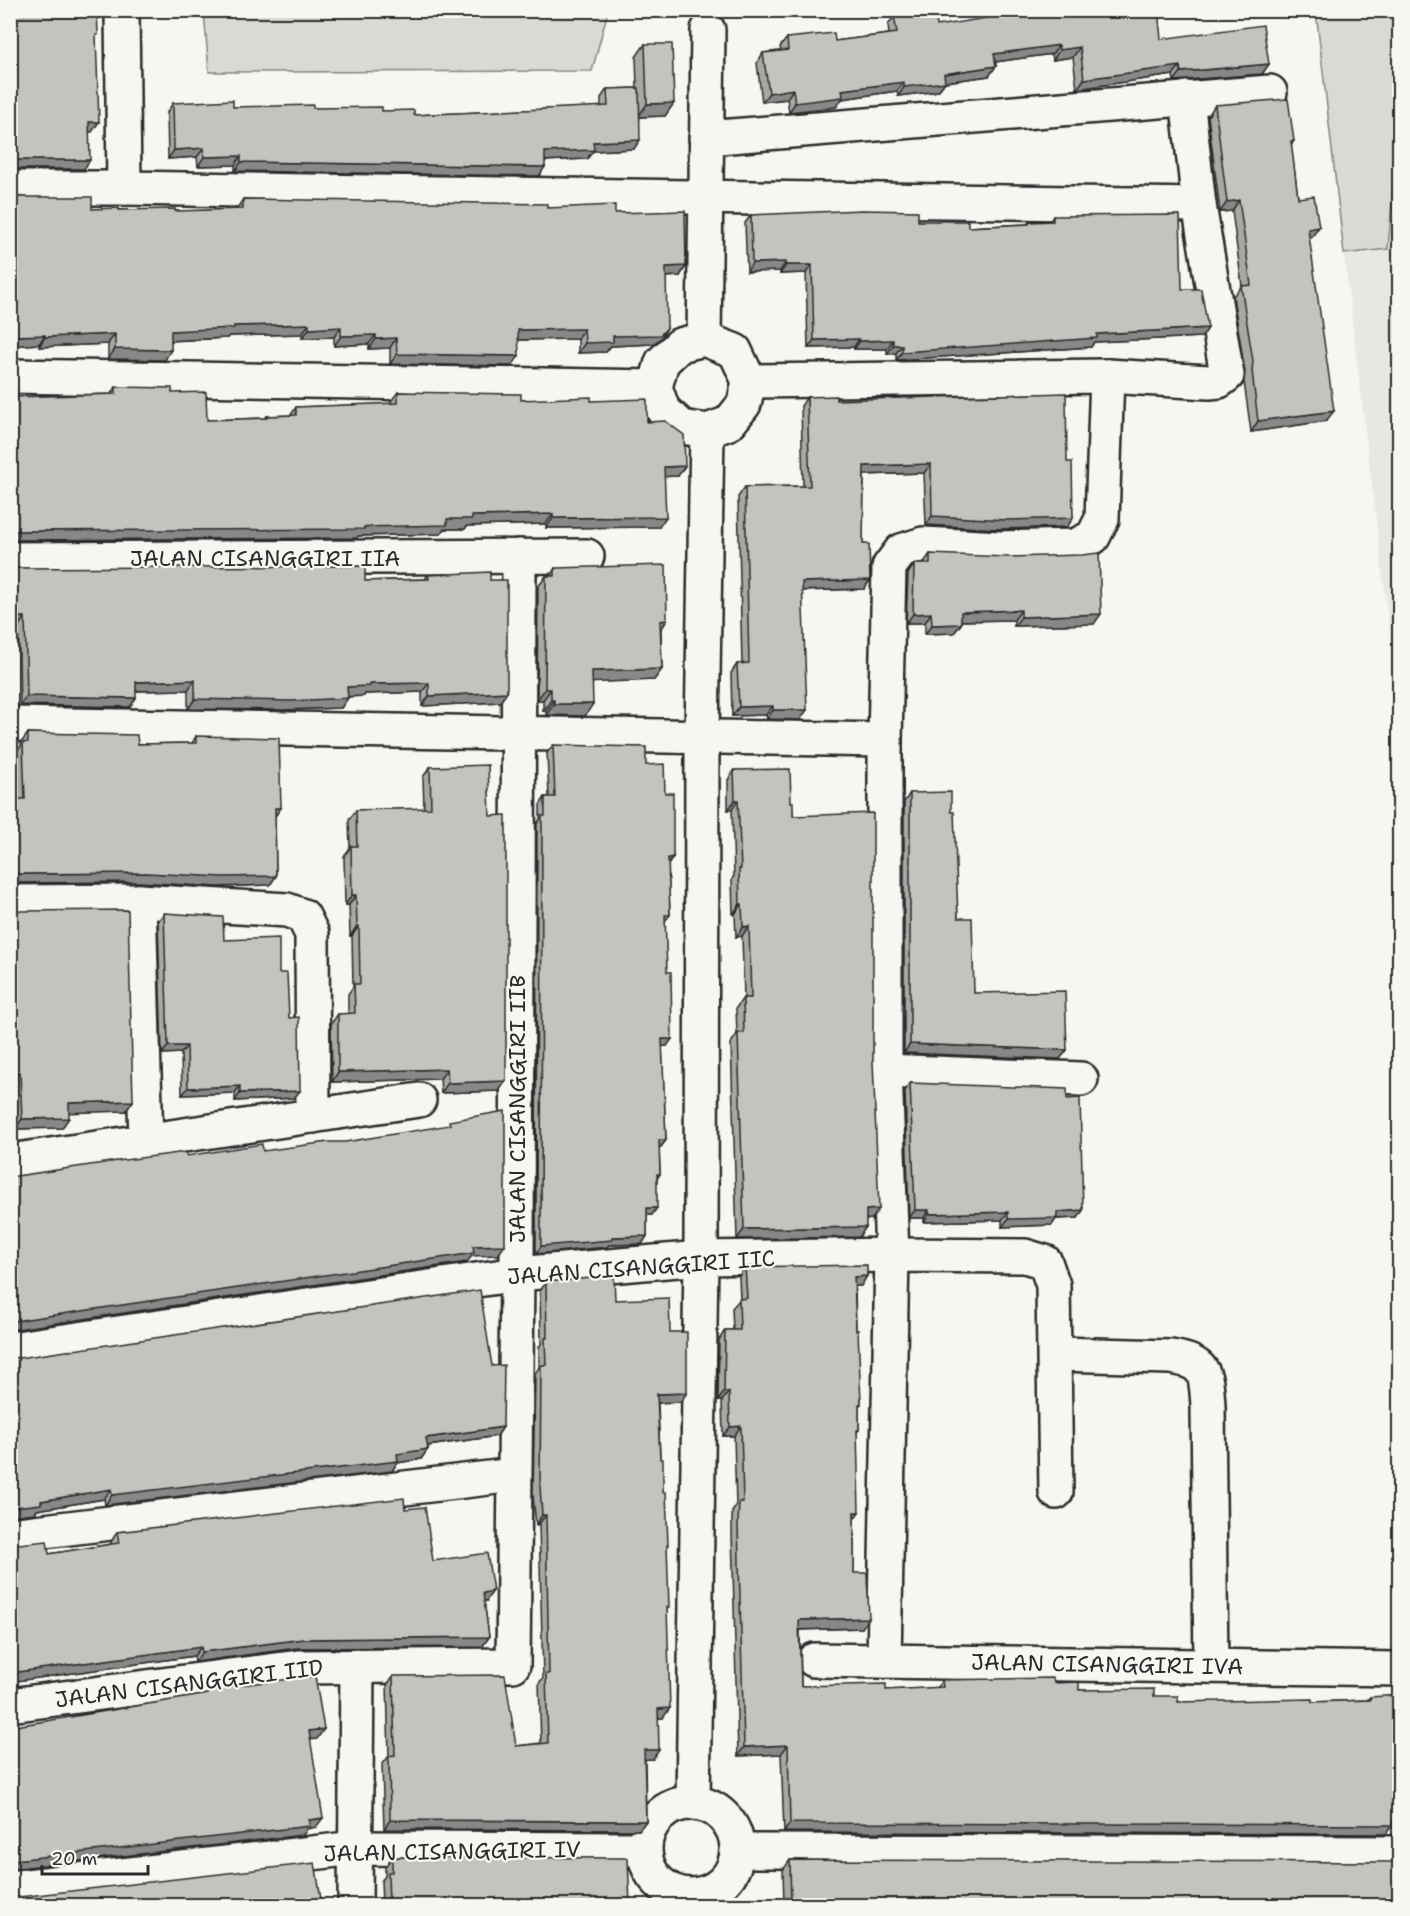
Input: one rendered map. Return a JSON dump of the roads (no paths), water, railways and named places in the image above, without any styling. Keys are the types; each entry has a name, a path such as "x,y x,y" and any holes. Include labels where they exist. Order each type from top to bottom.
{"street":[{"path":"122,10 124,188"},
{"path":"704,339 708,30"},
{"path":"706,138 1269,92"},
{"path":"749,381 1107,376 1219,381 1227,375 1199,205 1187,98"},
{"path":"10,188 1199,205"},
{"path":"704,339 735,351 749,381 744,404 729,423 707,431 682,427 663,410 656,387 662,362 680,345 704,339"},
{"path":"10,376 656,387"},
{"path":"884,1661 892,1255 885,1071 885,740 889,567 901,551 923,544 1000,548 1075,546 1093,537 1102,519 1107,376"},
{"path":"693,1802 701,1258 702,736 707,431"},
{"path":"518,733 519,556"},
{"name":"JALAN CISANGGIRI IIA","path":"10,560 587,556"},
{"path":"10,724 885,740"},
{"name":"JALAN CISANGGIRI IIB","path":"513,1665 517,1274 518,733"},
{"path":"139,901 146,1141"},
{"path":"10,902 139,901 287,910 303,916 312,934 313,1116"},
{"path":"885,1071 1081,1079"},
{"path":"10,1161 419,1100"},
{"name":"JALAN CISANGGIRI IIC","path":"10,1348 517,1274 701,1258 892,1255 1025,1256 1045,1262 1053,1285 1056,1492"},
{"path":"1055,1354 1171,1357 1189,1360 1200,1367 1207,1382 1208,1406 1211,1666"},
{"path":"10,1535 514,1475"},
{"name":"JALAN CISANGGIRI IVA","path":"814,1660 1400,1669"},
{"name":"JALAN CISANGGIRI IID","path":"10,1705 299,1667 513,1665"},
{"path":"355,1905 357,1666"},
{"path":"693,1802 711,1806 726,1818 735,1833 738,1851 734,1867 724,1881 696,1900 666,1888 654,1878 646,1864 644,1849 645,1837 658,1815 674,1805 693,1802"},
{"name":"JALAN CISANGGIRI IV","path":"10,1888 356,1848 644,1849"},
{"path":"738,1851 1400,1853"}]}
